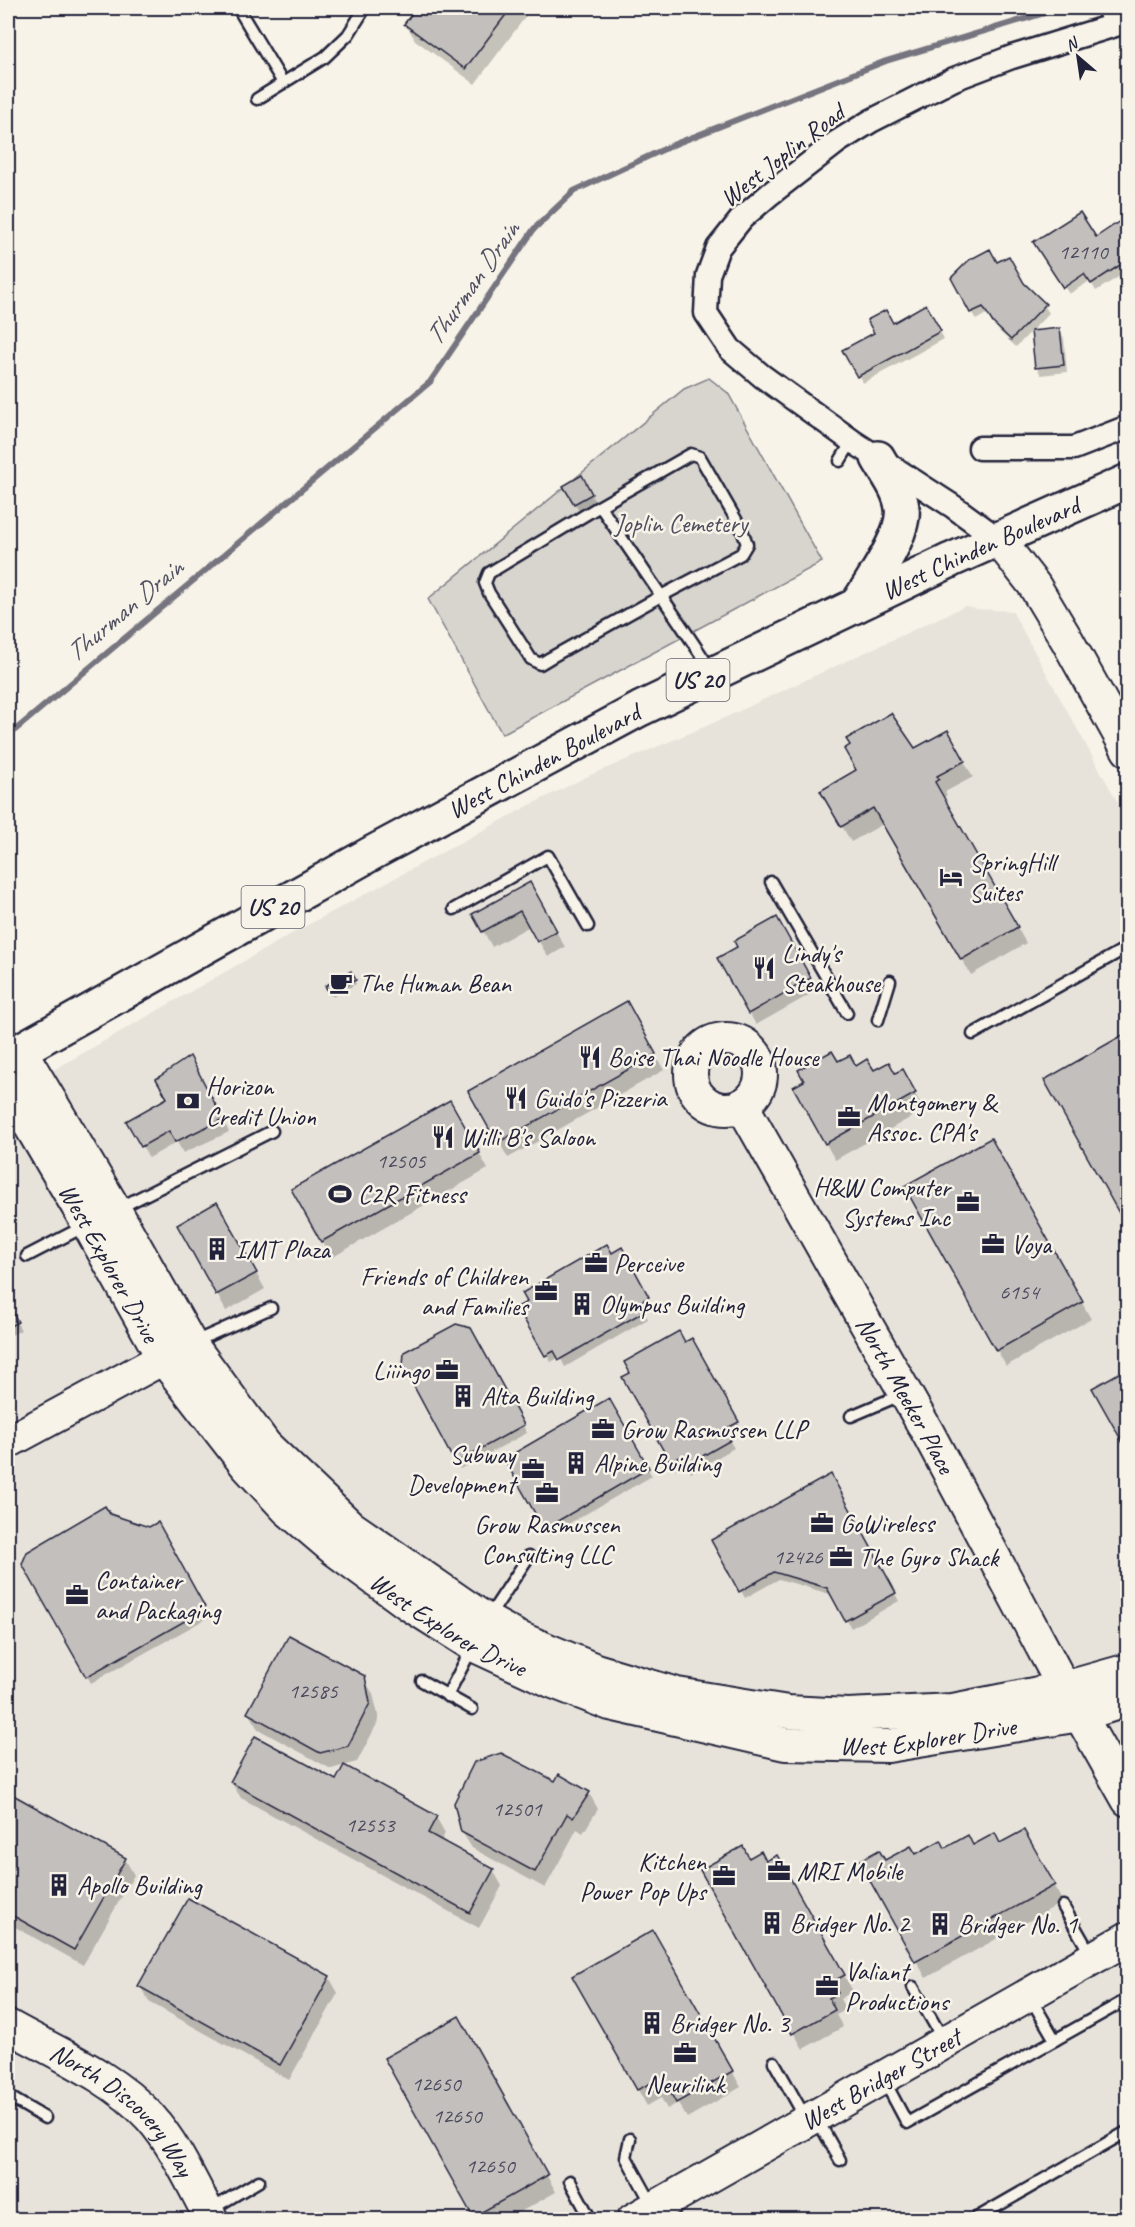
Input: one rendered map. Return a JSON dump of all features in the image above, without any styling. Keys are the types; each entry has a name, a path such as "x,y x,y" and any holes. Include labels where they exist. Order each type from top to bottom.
{"main road":[{"path":"858,605 898,536 903,510 896,489 865,449"},
{"name":"West Chinden Boulevard","path":"14,1054 374,852 640,709 998,539 1128,481"}],"street":[{"name":"West Joplin Road","path":"998,539 762,376 730,349 706,312 708,275 718,248 742,218 837,142 872,121 954,79 1113,18"},
{"path":"980,448 1074,448 1128,427"},
{"path":"998,539 1034,585 1128,750"},
{"name":"West Explorer Drive","path":"14,1054 102,1217 163,1358 246,1464 287,1509 334,1549 410,1605 480,1632 517,1637 607,1673 677,1694 788,1712 848,1715 953,1710 1064,1688 1128,1670"},
{"name":"West Explorer Drive","path":"8,1088 265,1445 351,1527 480,1632 551,1681 610,1704 785,1744 888,1746 1080,1715 1128,1700"},
{"name":"North Meeker Place","path":"742,1105 905,1393 1064,1688"},
{"path":"8,1442 190,1343"},
{"path":"1064,1688 1128,1800"},
{"name":"West Bridger Street","path":"643,2213 1128,1938"},
{"name":"North Discovery Way","path":"8,2026 99,2077 135,2102 165,2136 204,2216"}],"lane":[{"path":"238,8 283,83"},
{"path":"257,99 325,57 348,35 365,8"},
{"path":"840,460 865,449"},
{"path":"691,454 700,457 742,530 747,544 741,554 540,663 531,658 489,593 485,583 489,573 600,506 691,454"},
{"path":"600,506 713,673"},
{"path":"454,909 548,856 588,926"},
{"path":"771,882 847,1013"},
{"path":"973,1034 1128,946"},
{"path":"878,1020 890,981"},
{"path":"27,1256 272,1131"},
{"path":"190,1343 271,1308"},
{"path":"851,1416 905,1393"},
{"path":"447,1696 480,1632 529,1556"},
{"path":"422,1681 472,1709"},
{"path":"1063,1906 1093,1958"},
{"path":"913,1987 945,2042"},
{"path":"1028,1994 1055,2040"},
{"path":"883,2077 907,2123 1128,1999"},
{"path":"774,2062 840,2160"},
{"path":"8,2096 45,2118"},
{"path":"973,2220 1128,2131"},
{"path":"630,2139 626,2157 643,2213"},
{"path":"204,2216 259,2181"},
{"path":"570,2181 591,2220"}],"shaded area":[{"path":"965,606 1012,611 1127,819 1127,2219 8,2219 8,1096 293,933 530,805 588,776 711,724"}],"green space":[{"name":"Joplin Cemetery","path":"709,378 728,393 822,562 502,734 428,599 684,389"}],"building":[{"path":"416,8 511,8 465,69 404,24"},
{"path":"1080,212 1096,237 1120,221 1128,234 1128,260 1091,284 1084,274 1063,288 1033,242"},
{"path":"990,249 997,262 1009,256 1024,283 1046,304 1011,340 993,323 983,307 970,313 951,278 969,260"},
{"path":"926,304 941,331 857,377 842,350 874,333 867,320 886,310 893,323"},
{"path":"1060,328 1064,365 1035,368 1031,331"},
{"path":"582,475 592,494 574,504 563,486"},
{"name":"SpringHill Suites","path":"891,713 915,748 948,730 965,761 937,776 939,779 935,782 1018,927 961,960 873,808 841,827 820,791 856,770 844,749 850,745 846,739"},
{"path":"530,882 557,931 537,942 520,911 482,932 472,914"},
{"name":"Lindy's Steakhouse","path":"777,917 811,978 748,1014 717,958 737,947 734,941"},
{"name":"The Human Bean","path":"351,971 356,980 330,994 325,986"},
{"path":"627,1001 656,1054 497,1143 468,1091"},
{"path":"1123,1035 1128,1043 1128,1229 1044,1080"},
{"path":"832,1051 838,1061 850,1055 856,1066 867,1059 874,1070 889,1062 895,1073 903,1069 916,1093 825,1144 793,1087 804,1081 798,1070"},
{"name":"Horizon Credit Union","path":"190,1056 223,1119 175,1142 169,1131 141,1147 126,1121 167,1098 156,1079"},
{"path":"450,1100 480,1153 321,1242 291,1189"},
{"path":"991,1138 1083,1302 996,1351 904,1186"},
{"name":"IMT Plaza","path":"217,1202 257,1273 216,1295 177,1225"},
{"name":"Olympus Building","path":"607,1244 612,1253 622,1247 649,1297 640,1302 645,1311 559,1360 554,1351 545,1356 517,1307 527,1302 522,1293"},
{"path":"8,1304 18,1322 8,1327"},
{"name":"Alta Building","path":"456,1324 471,1328 524,1425 455,1463 403,1366 404,1352"},
{"path":"679,1331 685,1342 692,1338 739,1422 725,1429 731,1440 685,1466 680,1457 670,1462 622,1377 630,1373 624,1362"},
{"path":"1128,1368 1128,1452 1092,1388"},
{"name":"Alpine Building","path":"609,1398 649,1468 544,1529 504,1459"},
{"path":"831,1474 896,1593 845,1621 827,1588 774,1572 739,1592 711,1540"},
{"path":"105,1506 110,1514 149,1527 158,1522 206,1609 86,1677 22,1564 27,1552"},
{"path":"289,1635 365,1676 370,1703 348,1746 320,1753 247,1713"},
{"path":"255,1736 336,1780 344,1765 437,1816 428,1833 494,1869 470,1913 230,1782"},
{"path":"501,1753 555,1781 559,1774 590,1792 573,1818 567,1814 535,1872 461,1832 454,1803 474,1762"},
{"name":"Apollo Building","path":"8,1792 126,1858 74,1950 8,1913"},
{"name":"Bridger No. 1","path":"1024,1830 1055,1885 915,1962 859,1861 879,1850 885,1860 911,1846 916,1854 941,1840 945,1848 968,1835 973,1845 995,1833 1000,1843"},
{"name":"Bridger No. 2","path":"743,1846 749,1858 761,1851 766,1861 777,1855 845,1975 832,1982 838,1993 829,1998 835,2010 792,2034 700,1870"},
{"path":"188,1898 330,1976 280,2065 138,1986"},
{"name":"Bridger No. 3","path":"653,1930 733,2071 676,2103 668,2088 657,2094 651,2083 637,2090 572,1976"},
{"path":"459,2016 548,2175 473,2217 384,2058"}],"waterway":[{"name":"Thurman Drain","path":"8,736 430,382 534,229 574,191 675,144 886,61 1061,8"}],"place":[{"name":"SpringHill Suites","path":"951,877"},
{"name":"Lindy's Steakhouse","path":"764,968"},
{"name":"The Human Bean","path":"341,983"},
{"name":"Boise Thai Noodle House","path":"590,1057"},
{"name":"Guido's Pizzeria","path":"516,1098"},
{"name":"Horizon Credit Union","path":"188,1101"},
{"name":"Montgomery & Assoc. CPA's","path":"849,1117"},
{"name":"Willi B's Saloon","path":"443,1137"},
{"name":"C2R Fitness","path":"340,1194"},
{"name":"H&W Computer Systems Inc","path":"968,1202"},
{"name":"Voya","path":"993,1244"},
{"name":"IMT Plaza","path":"217,1249"},
{"name":"Perceive","path":"596,1263"},
{"name":"Friends of Children and Families","path":"546,1291"},
{"name":"Olympus Building","path":"582,1304"},
{"name":"Liiingo","path":"447,1370"},
{"name":"Alta Building","path":"463,1396"},
{"name":"Grow Rasmussen LLP","path":"603,1429"},
{"name":"Alpine Building","path":"576,1463"},
{"name":"Subway Development","path":"533,1469"},
{"name":"Grow Rasmussen Consulting LLC","path":"547,1493"},
{"name":"GoWireless","path":"822,1523"},
{"name":"The Gyro Shack","path":"841,1557"},
{"name":"Container and Packaging","path":"77,1595"},
{"name":"MRI Mobile","path":"779,1871"},
{"name":"Kitchen Power Pop Ups","path":"724,1876"},
{"name":"Apollo Building","path":"59,1885"},
{"name":"Bridger No. 2","path":"772,1923"},
{"name":"Bridger No. 1","path":"940,1924"},
{"name":"Valiant Productions","path":"827,1986"},
{"name":"Bridger No. 3","path":"652,2023"},
{"name":"Neurilink","path":"685,2053"}]}
